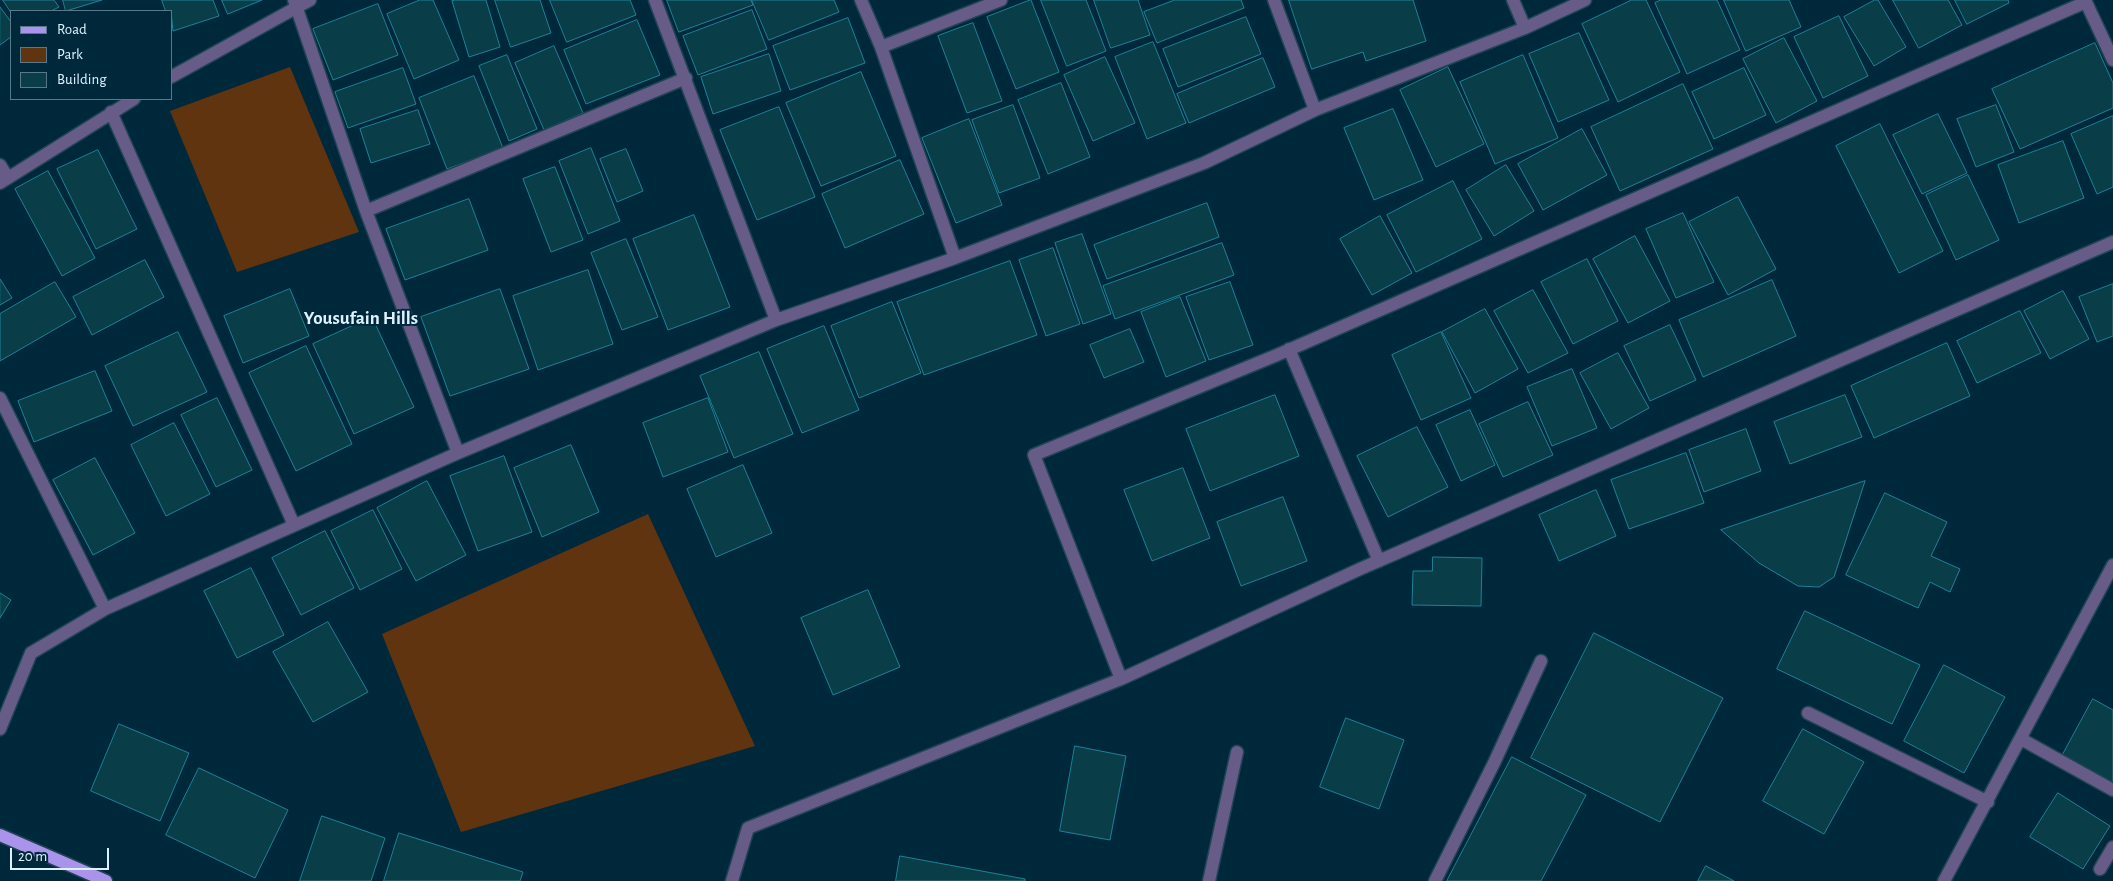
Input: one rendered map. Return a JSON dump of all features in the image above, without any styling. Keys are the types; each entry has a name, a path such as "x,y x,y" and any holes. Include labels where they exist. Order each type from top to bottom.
{"main road":[{"path":"0,835 106,881"}],"street":[{"path":"172,76 295,3 310,0"},
{"path":"655,0 776,320"},
{"path":"861,0 881,47 955,258"},
{"path":"881,47 1001,0"},
{"path":"1274,0 1314,110"},
{"path":"1513,0 1525,28"},
{"path":"0,729 31,653 105,609 458,453 776,320 955,258 1204,163 1314,110 1525,28 1585,0"},
{"path":"1121,679 1034,455 1289,349 2085,1 2113,60"},
{"path":"295,3 366,211 458,453"},
{"path":"366,211 686,78"},
{"path":"0,165 4,181 132,100"},
{"path":"111,112 294,524"},
{"path":"732,881 748,828 1121,679 1379,561 2113,242"},
{"path":"1289,349 1379,561"},
{"path":"0,398 105,609"},
{"path":"1944,881 1988,802 2113,565"},
{"path":"1435,881 1494,763 1541,661"},
{"path":"1808,713 1988,802"},
{"path":"2021,739 2113,790"},
{"path":"1209,881 1237,752"},
{"path":"2100,869 2113,847"}],"green space":[{"path":"290,67 359,232 237,272 170,111"},
{"path":"648,514 755,746 461,832 382,634"}],"building":[{"path":"3,0 54,0 59,7 53,10 10,10"},
{"path":"63,0 102,0 69,10 66,10"},
{"path":"162,0 213,0 219,16 173,31 172,10 166,10"},
{"path":"222,0 262,0 228,14"},
{"path":"420,0 433,0 459,60 414,79 387,14"},
{"path":"486,0 500,47 469,57 452,1"},
{"path":"495,0 540,0 551,33 511,47"},
{"path":"550,0 630,0 636,15 567,42"},
{"path":"667,0 751,0 753,5 679,32"},
{"path":"752,0 834,0 839,12 769,40"},
{"path":"1031,0 1059,72 1016,89 987,17"},
{"path":"1041,0 1086,0 1106,51 1067,66"},
{"path":"1094,0 1138,0 1150,35 1111,48"},
{"path":"1175,0 1241,0 1244,8 1157,43 1144,12"},
{"path":"1289,0 1413,0 1426,41 1366,61 1363,52 1312,69"},
{"path":"1632,0 1646,0 1680,72 1618,102 1582,24"},
{"path":"1661,0 1717,0 1740,50 1687,74 1655,3"},
{"path":"1724,0 1789,0 1801,27 1746,51"},
{"path":"1878,0 1906,47 1874,66 1844,17"},
{"path":"1893,0 1948,0 1962,25 1919,48"},
{"path":"1955,0 2008,0 2009,3 1967,24"},
{"path":"378,4 398,55 333,80 313,29"},
{"path":"0,7 10,21 10,38 0,45"},
{"path":"752,10 767,49 698,75 683,36"},
{"path":"1839,16 1868,76 1823,98 1794,37"},
{"path":"1246,17 1261,54 1178,87 1163,49"},
{"path":"848,18 865,63 790,90 773,46"},
{"path":"637,20 660,75 586,104 564,50"},
{"path":"973,23 1002,101 967,113 938,36"},
{"path":"1579,33 1609,100 1558,122 1529,54"},
{"path":"1784,38 1817,101 1776,123 1743,59"},
{"path":"1153,42 1186,123 1147,139 1115,57"},
{"path":"2095,43 2113,83 2113,108 2020,149 1992,89"},
{"path":"554,46 583,113 544,130 515,63"},
{"path":"769,54 781,91 713,114 701,77"},
{"path":"507,55 537,129 509,141 479,66"},
{"path":"1523,55 1558,138 1495,164 1460,82"},
{"path":"1105,57 1135,123 1093,141 1064,75"},
{"path":"1263,58 1275,87 1189,123 1177,94"},
{"path":"1448,67 1484,144 1436,167 1400,90"},
{"path":"403,68 416,104 348,128 335,92"},
{"path":"1744,68 1766,115 1714,139 1692,92"},
{"path":"861,72 896,156 821,186 786,103"},
{"path":"474,76 503,148 447,169 419,98"},
{"path":"1061,83 1090,157 1048,174 1018,100"},
{"path":"1683,84 1713,149 1620,191 1591,127"},
{"path":"1013,105 1040,178 999,193 972,120"},
{"path":"1996,105 2014,152 1976,167 1957,119"},
{"path":"779,107 815,197 757,220 720,130"},
{"path":"1393,109 1423,180 1374,200 1344,128"},
{"path":"418,110 430,144 371,163 360,129"},
{"path":"1938,114 1967,173 1922,194 1893,135"},
{"path":"2113,116 2113,187 2097,194 2071,134"},
{"path":"969,119 1002,205 956,223 922,138"},
{"path":"1880,124 1943,251 1899,273 1836,146"},
{"path":"1582,129 1607,175 1543,210 1518,164"},
{"path":"2063,141 2084,198 2019,223 1998,165"},
{"path":"591,148 620,221 588,234 559,161"},
{"path":"626,149 643,191 617,202 600,159"},
{"path":"98,150 137,229 96,249 57,169"},
{"path":"900,160 924,214 845,248 822,194"},
{"path":"1506,165 1534,211 1494,236 1466,190"},
{"path":"555,167 583,240 551,252 523,179"},
{"path":"48,171 95,258 62,276 15,189"},
{"path":"1968,175 1999,240 1956,260 1926,195"},
{"path":"1453,181 1482,239 1416,272 1387,215"},
{"path":"1738,197 1776,269 1728,295 1689,222"},
{"path":"469,199 488,250 405,280 386,229"},
{"path":"1207,203 1219,237 1107,279 1094,245"},
{"path":"1683,213 1714,282 1676,298 1646,229"},
{"path":"694,215 730,307 668,330 633,239"},
{"path":"1380,216 1412,273 1372,295 1340,239"},
{"path":"1082,234 1111,314 1083,324 1055,243"},
{"path":"1635,236 1670,301 1628,323 1593,259"},
{"path":"626,239 658,317 622,330 591,253"},
{"path":"1222,243 1234,275 1115,319 1103,286"},
{"path":"1053,248 1080,324 1046,336 1019,260"},
{"path":"1587,259 1618,321 1573,344 1541,282"},
{"path":"145,260 164,297 92,335 73,297"},
{"path":"1010,261 1037,335 924,375 897,302"},
{"path":"588,270 613,344 538,370 513,296"},
{"path":"0,279 12,298 0,305"},
{"path":"1772,280 1796,336 1703,377 1679,320"},
{"path":"55,282 76,317 0,361 0,314"},
{"path":"1230,282 1253,345 1209,360 1186,297"},
{"path":"2113,284 2113,336 2097,342 2079,297"},
{"path":"290,289 309,336 243,363 224,316"},
{"path":"500,289 529,369 450,396 421,317"},
{"path":"1533,290 1568,353 1528,373 1494,311"},
{"path":"2063,291 2089,339 2050,359 2024,311"},
{"path":"1180,297 1206,361 1166,377 1141,312"},
{"path":"892,302 921,373 859,398 831,326"},
{"path":"1485,309 1518,369 1475,393 1442,332"},
{"path":"2020,311 2041,353 1977,383 1957,341"},
{"path":"372,317 414,407 354,434 313,344"},
{"path":"1670,325 1696,380 1650,401 1624,346"},
{"path":"824,326 859,410 802,433 767,349"},
{"path":"1130,329 1144,362 1104,378 1090,345"},
{"path":"178,332 207,392 133,426 105,366"},
{"path":"1441,332 1471,398 1421,420 1392,355"},
{"path":"1947,343 1970,396 1874,438 1851,386"},
{"path":"306,346 352,444 296,471 249,373"},
{"path":"759,352 793,434 734,458 700,376"},
{"path":"1618,353 1649,408 1611,429 1580,373"},
{"path":"1572,369 1597,428 1552,446 1527,387"},
{"path":"95,371 112,411 34,442 18,401"},
{"path":"1275,395 1299,456 1210,491 1186,429"},
{"path":"1845,395 1862,437 1790,464 1774,422"},
{"path":"217,398 252,470 216,487 181,415"},
{"path":"708,398 728,452 663,477 643,423"},
{"path":"1528,402 1553,455 1503,477 1479,424"},
{"path":"1470,410 1495,465 1461,481 1436,425"},
{"path":"174,423 210,494 166,516 131,445"},
{"path":"1417,427 1448,487 1388,517 1357,456"},
{"path":"1746,429 1761,471 1704,492 1689,450"},
{"path":"571,445 599,512 542,537 514,468"},
{"path":"1686,453 1704,503 1629,529 1611,480"},
{"path":"504,456 532,532 478,551 450,476"},
{"path":"95,458 135,533 93,555 53,480"},
{"path":"743,465 772,533 716,557 687,489"},
{"path":"1183,468 1210,538 1152,561 1124,490"},
{"path":"427,481 466,555 416,581 377,508"},
{"path":"1865,481 1834,577 1819,587 1798,586 1759,563 1721,530"},
{"path":"1596,490 1616,536 1559,561 1539,515"},
{"path":"1885,493 1947,522 1931,556 1960,569 1950,592 1930,582 1918,608 1846,575"},
{"path":"1283,497 1307,561 1241,586 1217,522"},
{"path":"373,510 402,569 360,590 331,531"},
{"path":"325,531 354,588 301,615 272,558"},
{"path":"1433,557 1482,558 1481,606 1412,605 1413,571 1432,571"},
{"path":"251,568 284,635 237,658 204,591"},
{"path":"868,590 900,667 833,695 801,618"},
{"path":"0,593 11,600 0,618"},
{"path":"1805,611 1920,665 1892,724 1777,669"},
{"path":"328,622 368,692 313,722 273,652"},
{"path":"1594,633 1723,698 1660,822 1531,758"},
{"path":"1944,665 2005,697 1964,773 1904,741"},
{"path":"2093,699 2113,710 2113,786 2061,758"},
{"path":"1346,718 1404,740 1379,809 1320,787"},
{"path":"119,724 189,753 160,821 91,791"},
{"path":"1803,729 1864,762 1824,834 1763,801"},
{"path":"1075,746 1126,756 1110,840 1060,831"},
{"path":"1512,757 1586,795 1541,881 1447,881"},
{"path":"199,768 288,810 255,878 166,835"},
{"path":"2058,793 2110,826 2083,869 2030,837"},
{"path":"322,816 385,838 371,881 300,881"},
{"path":"399,833 523,872 520,881 384,881"},
{"path":"900,856 1025,879 1025,881 896,881"},
{"path":"1706,866 1734,881 1698,881"}],"district":[{"name":"Yousufain Hills","path":"361,318"}]}
